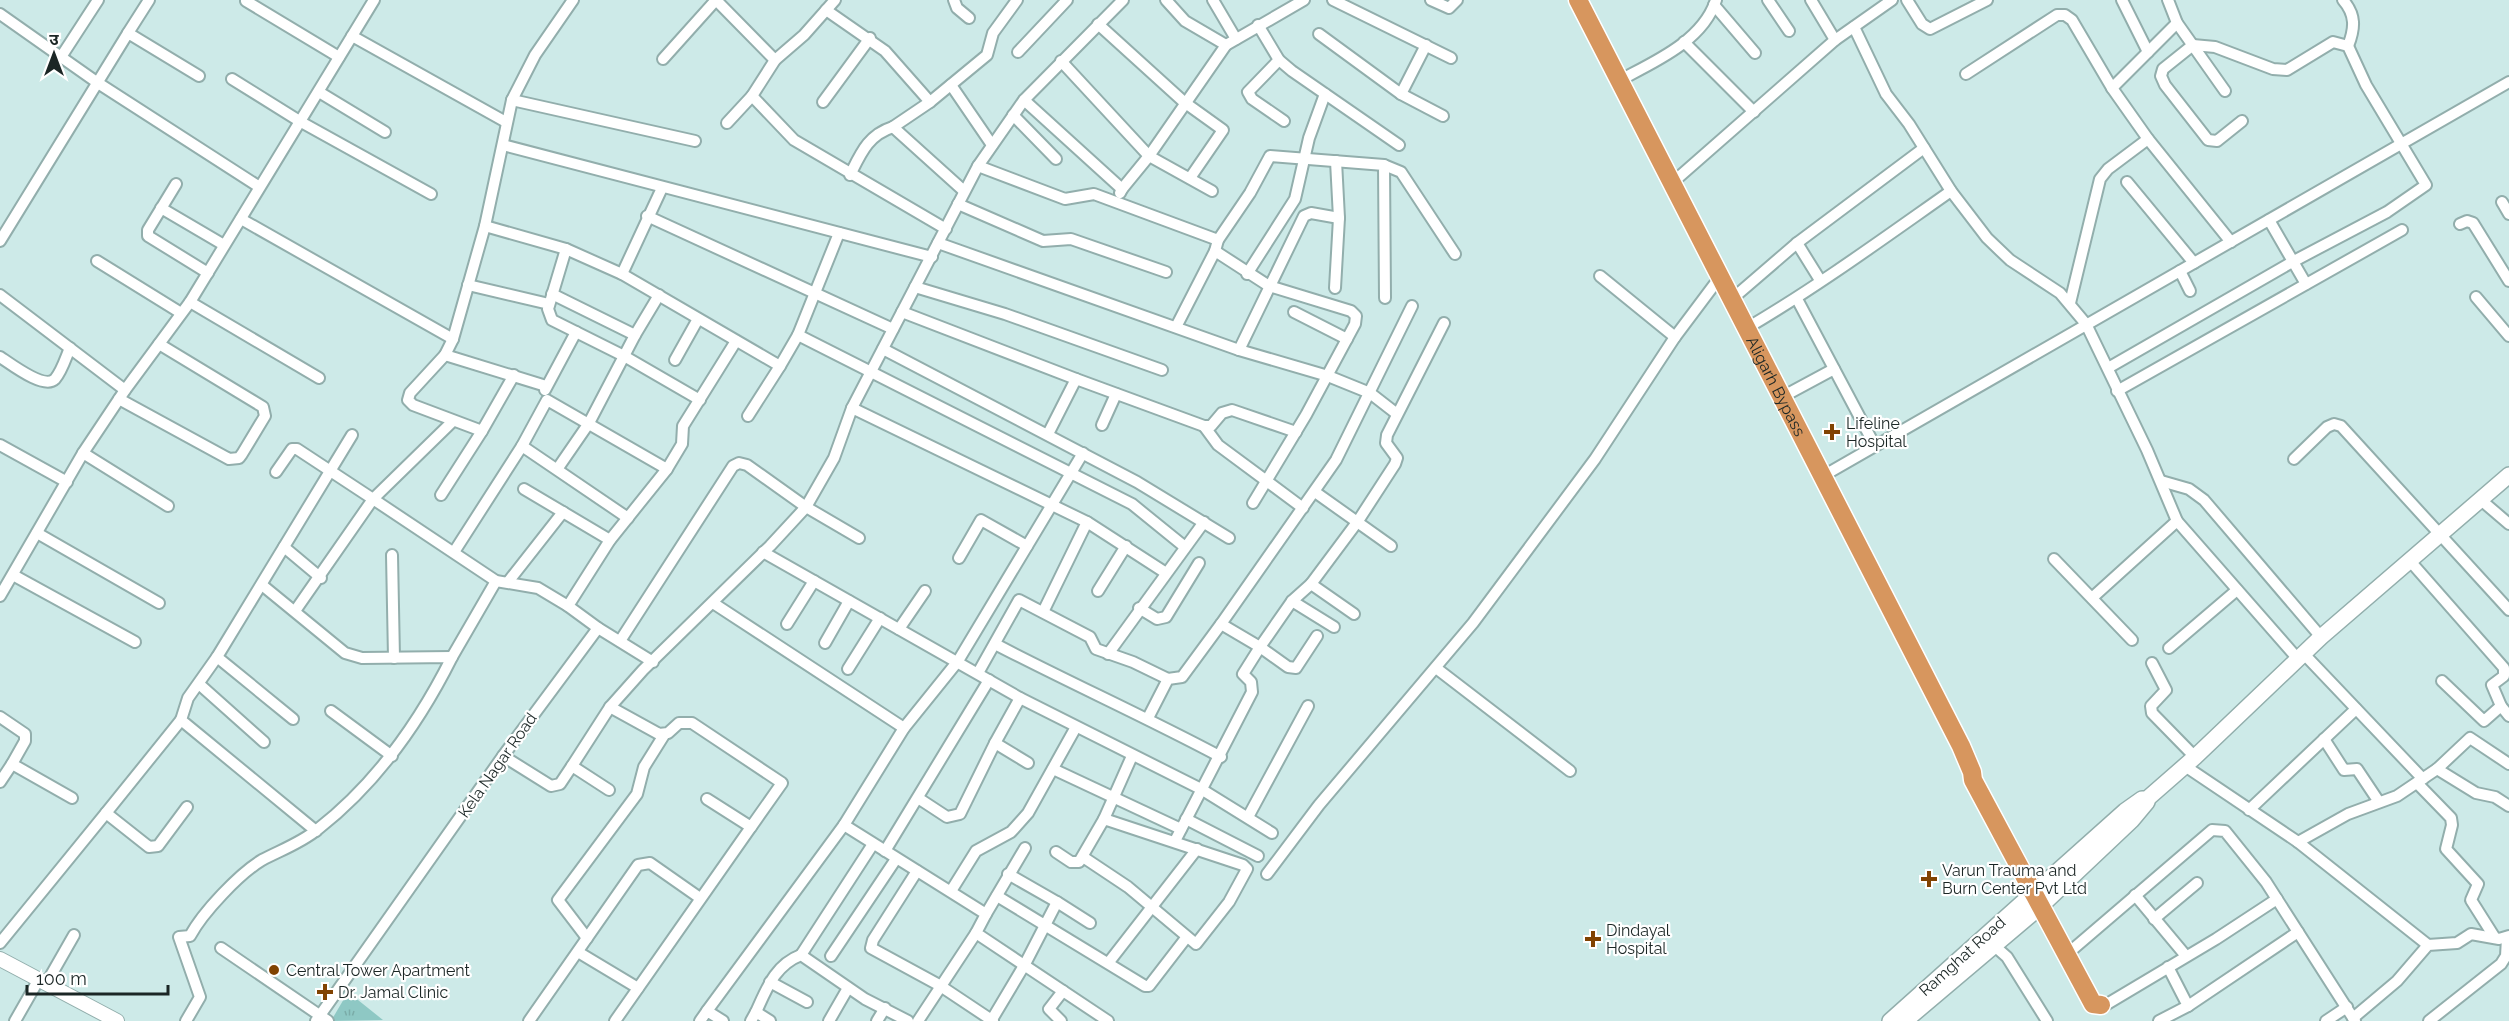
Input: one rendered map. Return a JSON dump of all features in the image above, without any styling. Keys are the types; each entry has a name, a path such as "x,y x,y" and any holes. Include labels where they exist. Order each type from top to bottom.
{"highway":[{"name":"Aligarh Bypass","path":"1581,0 1972,772 1980,777 2093,1004 2104,1011"},
{"name":"Aligarh Bypass","path":"2041,896 2102,998 2104,1011"}],"main road":[{"name":"Ramghat Road","path":"1890,1021 1909,1016 1988,940 2041,896 2125,811 2147,799 2321,637 2509,475"}],"street":[{"path":"61,57 98,0"},
{"path":"0,241 149,0"},
{"path":"246,0 339,57"},
{"path":"0,596 83,453 122,394 190,302 258,186 301,122 374,0"},
{"path":"482,431 413,405 408,400 410,393 445,355 453,339 485,226 512,99 535,55 573,0"},
{"path":"663,59 716,0 775,60"},
{"path":"727,123 752,96 775,60 804,35 835,0"},
{"path":"954,0 957,8 969,18"},
{"path":"850,175 867,141 930,102 990,51 993,33 1017,0"},
{"path":"1018,52 1067,0"},
{"path":"503,756 551,786 560,784 610,707 624,690 806,507 834,458 852,408 978,166 1024,99 1124,0"},
{"path":"1166,0 1185,21 1231,42"},
{"path":"1213,0 1231,42"},
{"path":"1113,201 1149,156 1184,102 1231,42 1304,0"},
{"path":"1333,0 1349,3 1451,58"},
{"path":"1431,0 1449,8 1457,0"},
{"path":"1768,0 1789,31"},
{"path":"1811,0 1835,40"},
{"path":"1672,183 1835,40 1892,0"},
{"path":"1907,0 1922,24 1930,29 1987,0"},
{"path":"2122,0 2148,52"},
{"path":"2168,0 2177,23 2225,91"},
{"path":"2108,368 2294,261 2387,212 2425,188 2426,180 2401,145 2366,85 2348,46 2354,21 2350,9 2343,0"},
{"path":"1620,80 1665,57 1684,42 1715,2 1755,53"},
{"path":"826,10 870,39 897,64 930,102"},
{"path":"0,14 98,83 258,186"},
{"path":"1966,74 2057,15 2065,15 2072,20 2112,88 2148,139 2231,242"},
{"path":"2112,88 2177,23"},
{"path":"1098,24 1184,102 1223,130 1190,178"},
{"path":"1258,25 1279,60 1399,145"},
{"path":"1854,27 1886,94 1924,148 1950,191 1987,238 2010,260 2060,292 2086,324 2161,481 2177,521 2237,590 2356,709 2451,818 2452,825 2446,849 2478,884 2472,900 2505,942 2506,956 2494,971 2429,1021"},
{"path":"128,33 199,76"},
{"path":"1319,34 1401,94 1443,116"},
{"path":"352,36 506,122"},
{"path":"823,102 870,39"},
{"path":"1684,42 1754,112"},
{"path":"2242,121 2212,142 2165,85 2161,76 2163,69 2193,45 2215,47 2273,69 2287,70 2333,42 2348,46"},
{"path":"1401,94 1426,45"},
{"path":"1279,60 1248,92 1252,99 1284,121"},
{"path":"1061,61 1149,156 1212,191"},
{"path":"231,79 301,122 431,194"},
{"path":"1823,476 2509,82"},
{"path":"951,85 992,145"},
{"path":"318,92 385,132"},
{"path":"1247,274 1295,199 1307,158 1309,138 1325,94"},
{"path":"752,96 794,140 850,175 946,229"},
{"path":"512,99 695,141"},
{"path":"1024,99 1122,189"},
{"path":"1013,115 1056,159"},
{"path":"893,127 964,191"},
{"path":"2070,303 2100,179 2108,169 2148,139"},
{"path":"503,145 932,257"},
{"path":"1732,299 1797,243 1924,148"},
{"path":"1176,327 1217,246 1250,193 1265,160 1270,156 1384,165 1401,172 1455,254"},
{"path":"1335,288 1339,218 1336,161"},
{"path":"1384,165 1385,298"},
{"path":"978,166 1065,199 1076,199 1086,193 1113,201 1217,246 1247,274 1269,286 1351,311 1356,316 1355,324 1328,376 1253,503"},
{"path":"2127,182 2194,263"},
{"path":"176,184 148,230 148,236 208,273"},
{"path":"622,274 662,188"},
{"path":"1747,328 1797,299 1820,280 1950,191"},
{"path":"2502,202 2509,214"},
{"path":"958,204 1043,241 1071,239 1166,272"},
{"path":"161,208 224,245"},
{"path":"1239,350 1304,216 1311,213 1339,218"},
{"path":"647,216 893,329"},
{"path":"240,219 453,339"},
{"path":"2269,220 2307,284"},
{"path":"2460,224 2473,222 2509,281"},
{"path":"485,226 566,249 622,274 780,366"},
{"path":"2117,391 2402,230"},
{"path":"748,416 798,335 813,292 839,233"},
{"path":"939,243 1239,350 1328,376 1370,393 1397,414"},
{"path":"1797,243 1820,280"},
{"path":"566,249 551,299 548,315 552,320 624,356 700,400"},
{"path":"97,261 181,313"},
{"path":"2180,271 2190,291"},
{"path":"1600,276 1675,337"},
{"path":"1266,874 1320,805 1436,668 1595,459 1675,337 1720,277"},
{"path":"468,285 551,299 635,335"},
{"path":"915,287 1005,314 1162,370"},
{"path":"0,295 70,348 122,394 229,459 239,458 265,416 263,406 159,344"},
{"path":"558,468 589,423 635,335 659,295"},
{"path":"2476,297 2509,336"},
{"path":"1797,299 1875,446"},
{"path":"190,302 318,378"},
{"path":"978,673 1016,602 1024,601 1090,637 1096,649 1168,679 1182,677 1315,492 1344,445 1412,306"},
{"path":"902,312 1076,380 1204,426 1211,426 1222,413 1232,410 1296,432"},
{"path":"1294,312 1347,339"},
{"path":"675,360 698,319"},
{"path":"1175,841 1201,789 1221,757 1252,692 1251,682 1243,674 1292,601 1311,584 1358,521 1395,464 1396,455 1385,440 1444,323"},
{"path":"454,552 522,446 547,400 546,386 576,332"},
{"path":"798,335 1132,504 1185,547"},
{"path":"568,606 610,540 668,469 682,444 683,426 736,341"},
{"path":"0,357 40,382 49,382 55,379 70,348"},
{"path":"883,349 950,386 1083,453 1229,538"},
{"path":"445,355 546,386"},
{"path":"1782,398 1834,369"},
{"path":"441,495 482,431 513,375"},
{"path":"1048,434 1076,380"},
{"path":"939,405 950,386"},
{"path":"1102,425 1116,394"},
{"path":"547,400 668,469"},
{"path":"852,408 1052,503 1088,522 1166,573"},
{"path":"295,611 321,578 373,499 453,420"},
{"path":"2294,459 2326,427 2334,424 2341,426 2509,610"},
{"path":"1204,426 1218,446 1303,508"},
{"path":"0,943 181,720 188,698 262,585 352,435"},
{"path":"0,445 67,482"},
{"path":"522,446 558,468 628,518"},
{"path":"276,472 294,448 502,582 538,588 653,662"},
{"path":"83,453 168,506"},
{"path":"700,1021 844,825 904,728 958,661 1083,453"},
{"path":"620,641 733,466 739,463 747,465 806,507 859,538"},
{"path":"2161,481 2188,489 2204,500 2321,637"},
{"path":"524,489 610,540"},
{"path":"1315,492 1391,546"},
{"path":"2481,500 2509,524"},
{"path":"186,1021 200,997 179,937 190,936 196,924 241,876 261,861 316,831 334,816 392,756 431,699 452,657 502,582 563,512"},
{"path":"959,558 981,520 1027,546"},
{"path":"2093,597 2177,521"},
{"path":"1043,612 1088,522"},
{"path":"1108,654 1139,608 1204,522"},
{"path":"37,533 159,603"},
{"path":"1098,591 1126,546"},
{"path":"285,547 321,578"},
{"path":"763,552 1020,698 1201,789 1272,833"},
{"path":"393,555 394,658"},
{"path":"2054,559 2132,640"},
{"path":"2410,561 2502,666 2504,676 2492,686 2509,716"},
{"path":"1139,608 1157,619 1166,617 1199,563"},
{"path":"13,575 135,642"},
{"path":"787,624 814,581"},
{"path":"1311,584 1354,614"},
{"path":"262,585 345,653 362,658 452,657"},
{"path":"2169,648 2237,590"},
{"path":"898,629 925,591"},
{"path":"825,643 849,601"},
{"path":"1292,601 1334,627"},
{"path":"713,603 904,728"},
{"path":"848,669 880,618"},
{"path":"1221,624 1288,667 1296,668 1317,636"},
{"name":"Kela Nagar Road","path":"321,1019 503,756 598,628"},
{"path":"995,644 1090,693 1148,718 1221,757"},
{"path":"217,657 293,719"},
{"path":"2152,663 2166,690 2151,706 2152,713 2190,761 2249,810 2298,842 2428,945 2457,943 2471,934 2505,942"},
{"path":"1436,668 1570,771"},
{"path":"1148,718 1168,679"},
{"path":"885,851 989,680"},
{"path":"2442,681 2484,721"},
{"path":"199,684 264,742"},
{"path":"918,798 947,817 960,814 1020,698"},
{"path":"1248,817 1308,706"},
{"path":"2298,842 2325,825 2397,796 2420,781 2437,769 2502,706"},
{"path":"610,707 664,735"},
{"path":"2249,810 2356,709"},
{"path":"331,711 392,756"},
{"path":"0,717 26,734 25,741 0,782"},
{"path":"181,720 316,831"},
{"path":"587,938 558,900 637,794 644,767 664,735 679,723 692,723 783,783 615,1021"},
{"path":"951,891 976,851 1000,839 1019,825 1076,727"},
{"path":"2470,738 2509,764"},
{"path":"2324,739 2344,770 2357,769 2379,802"},
{"path":"995,743 1028,763"},
{"path":"1056,852 1075,864 1083,856 1104,819 1132,756"},
{"path":"12,764 72,798"},
{"path":"572,766 609,790"},
{"path":"1053,769 1258,856"},
{"path":"2437,769 2476,793 2495,797 2509,806"},
{"path":"707,799 751,826"},
{"path":"106,813 149,847 154,847 158,846 187,807"},
{"path":"1083,856 1152,907 1193,944 1198,943 1234,894 1247,868 1243,864 1104,819"},
{"path":"844,825 986,914"},
{"path":"2073,949 2212,830 2219,829 2225,831 2277,899 2354,1019 2397,981 2428,945"},
{"path":"770,1021 754,1017 770,982 787,961 801,955 873,844"},
{"path":"918,1021 976,933 1025,848"},
{"path":"1109,962 1197,849"},
{"path":"831,956 896,859"},
{"path":"529,1021 638,865 643,862 650,863 700,898"},
{"path":"917,871 873,940 871,948 939,986 992,1021 1057,903"},
{"path":"1008,874 1090,923"},
{"path":"2154,919 2197,883"},
{"path":"997,896 1109,962 1141,985 1149,986 1186,938"},
{"path":"2135,896 2186,956"},
{"path":"2104,1011 2168,967 2277,899"},
{"path":"2159,1021 2188,1006 2298,932"},
{"path":"976,933 1108,1021"},
{"path":"15,1021 74,934"},
{"path":"1988,940 2013,966 2047,1021"},
{"path":"221,948 321,1019"},
{"path":"578,952 638,988"},
{"path":"801,955 848,988 908,1021"},
{"path":"0,959 109,1019"},
{"path":"2168,967 2188,1006"},
{"path":"770,982 807,1002"},
{"path":"829,1021 848,988"},
{"path":"1061,1021 1049,1010 1063,991"},
{"path":"2326,1021 2347,1007"},
{"path":"877,1021 885,1008"},
{"path":"707,1011 723,1021"}],"green space":[{"path":"348,992 383,1020 331,1021"}],"place":[{"name":"Lifeline Hospital","path":"1832,432"},
{"name":"Varun Trauma and Burn Center Pvt Ltd","path":"1929,879"},
{"name":"Dindayal Hospital","path":"1593,939"},
{"name":"Central Tower Apartment","path":"274,970"},
{"name":"Dr. Jamal Clinic","path":"325,992"}]}
